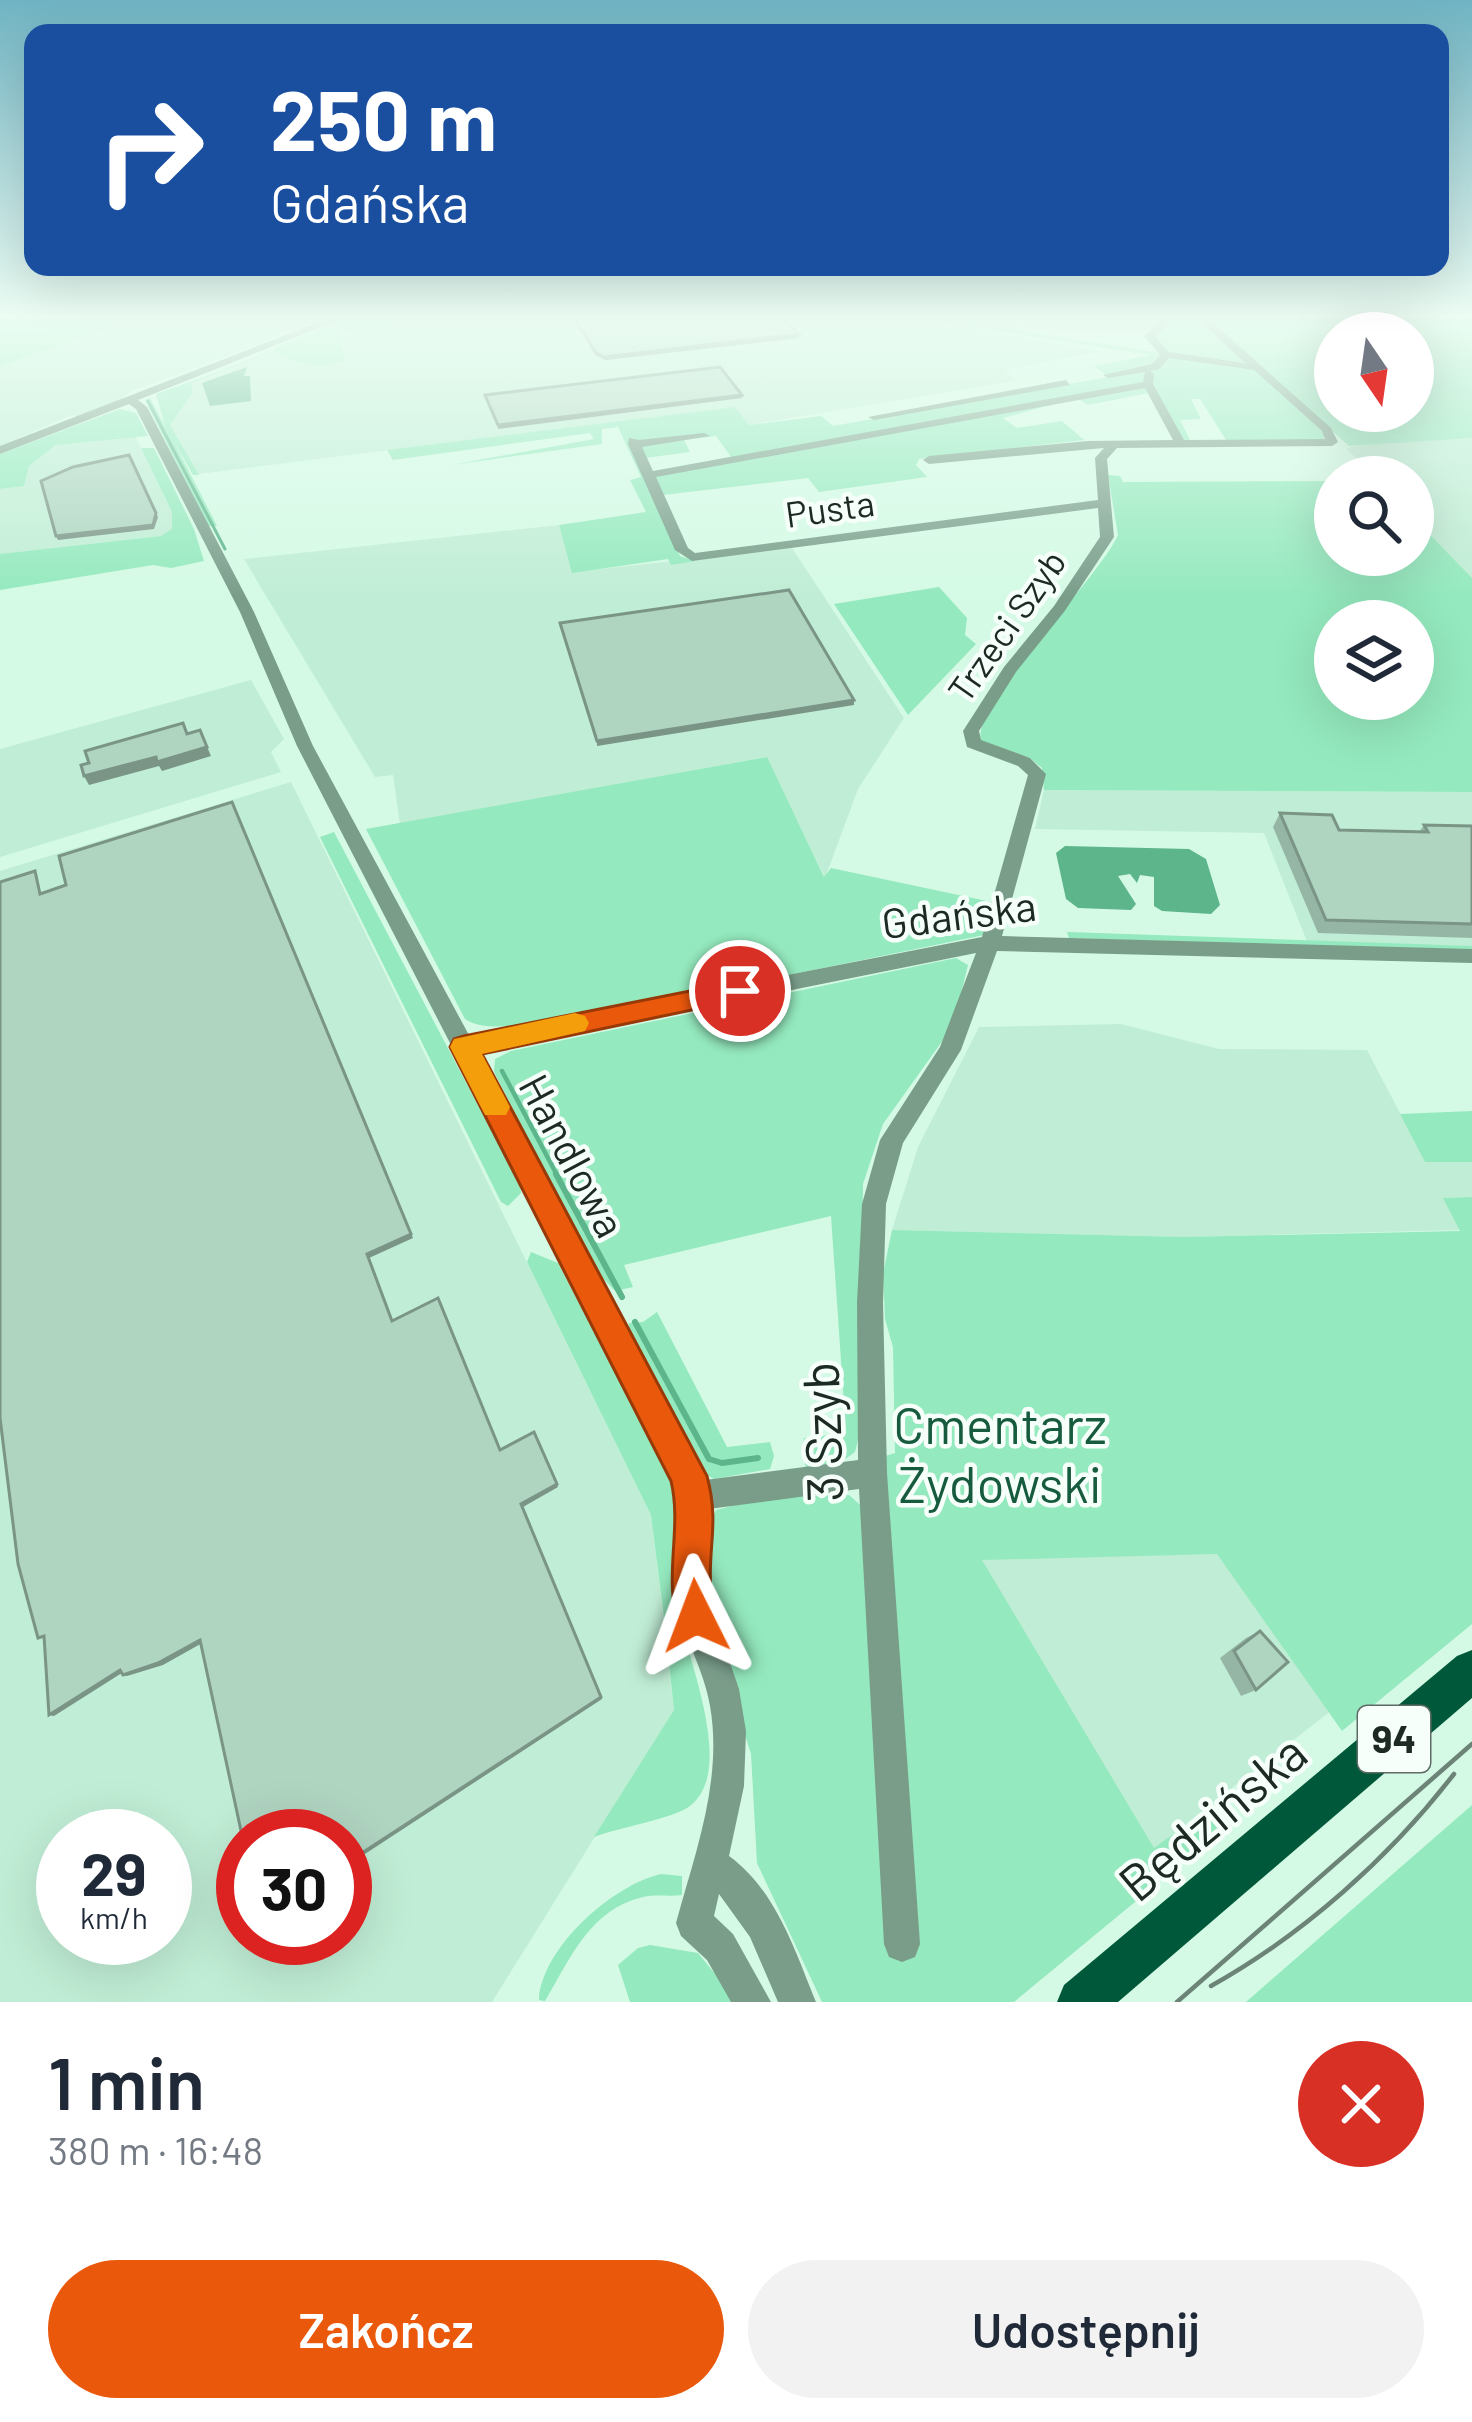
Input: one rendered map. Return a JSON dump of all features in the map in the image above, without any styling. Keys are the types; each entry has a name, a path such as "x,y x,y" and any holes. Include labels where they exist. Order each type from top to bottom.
{"main road":[{"name":"Będzińska","path":"1081,2002 1472,1671"}],"street":[{"path":"0,450 104,409"},
{"name":"Handlowa","path":"139,409 247,612 305,746 649,1399 695,1496 691,1591 730,1727 726,1805 694,1923 720,1947 752,2002"},
{"path":"874,417 916,409"},
{"path":"649,475 1009,409"},
{"path":"1162,409 1181,445"},
{"path":"929,460 1062,446 1332,442 1327,430 1303,409"},
{"name":"Pusta","path":"704,436 633,442 682,550 692,557 1105,503"},
{"name":"Trzeci Szyb","path":"989,943 1037,774 1024,762 973,743 971,730 1107,537 1101,458 1112,448"},
{"name":"Gdańska","path":"464,1047 989,943 1472,956"},
{"name":"3 Szyb","path":"902,1944 874,1473 870,1303 874,1204 892,1140 950,1050 989,943"},
{"path":"695,1496 874,1473"},
{"path":"709,1863 734,1879 754,1905 797,2002"}],"shaded area":[{"path":"0,409 98,409 72,415 0,446"},
{"path":"181,409 715,409 198,474 169,426"},
{"path":"736,409 844,409 749,425"},
{"path":"135,435 172,512 173,529 161,536 0,554 0,489 24,486 29,466 56,445"},
{"path":"1472,438 1472,578 1434,539 1434,456 1354,456 1346,448"},
{"path":"559,525 573,572 792,548 904,718 858,789 825,878 766,757 400,824 393,775 375,777 244,559"},
{"path":"251,680 284,739 271,752 281,772 0,857 0,749"},
{"path":"291,782 651,1515 674,1710 492,2002 0,2002 0,871"},
{"path":"1044,790 1472,792 1472,949 1308,944 1264,833 1035,829"},
{"path":"1065,846 1189,849 1206,859 1220,905 1211,914 1162,911 1154,906 1154,877 1140,875 1137,883 1130,874 1118,876 1136,904 1131,910 1078,908 1066,899 1056,853"},
{"path":"1121,1024 1219,1049 1367,1050 1425,1161 1472,1162 1472,1197 1445,1198 1461,1230 1185,1237 892,1230 918,1147 979,1027"},
{"path":"1217,1554 1332,1710 1154,1849 980,1558"}],"green space":[{"path":"119,409 136,413 148,436 56,445 29,466 24,486 0,489 0,454"},
{"path":"150,409 156,409 165,426 160,409 181,409 170,425 199,475 193,475 173,440 217,526 208,526"},
{"path":"715,409 737,409 749,425 821,416 833,426 926,409 1034,409 1003,418 1017,428 1062,421 1084,440 919,459 916,465 927,477 819,492 808,478 654,496 680,556 695,561 671,565 668,559 572,573 559,525 646,512 630,480 641,477 618,427 602,429 602,444 451,465 594,439 590,433 393,460 387,450","holes":["716,436 731,457 650,473 645,458 690,452 684,440"]},
{"path":"1158,409 1196,409 1201,419 1180,420 1191,442 1177,442"},
{"path":"1207,409 1298,409 1314,424 1314,432 1326,435 1321,442 1228,443"},
{"path":"1434,409 1472,409 1472,438 1349,446 1333,432 1434,432"},
{"path":"141,448 154,448 194,529 204,561 0,590 0,554 161,536 172,529 172,512"},
{"path":"1108,475 1120,476 1123,482 1314,481 1314,576 1434,576 1434,539 1472,578 1472,792 1044,790 1042,768 1030,758 981,742 983,724 1014,672 1118,535"},
{"path":"939,587 967,618 965,635 976,644 908,715 834,604"},
{"path":"767,757 824,877 831,868 996,903 989,934 529,1028 481,1025 465,1019 366,829"},
{"path":"334,832 520,1185 521,1193 508,1206 501,1202 320,837"},
{"path":"1067,932 1472,946 1472,951 1069,938"},
{"path":"956,958 968,965 953,1026 883,1124 863,1184 860,1432 855,1452 840,1463 806,1468 804,1438 846,1433 831,1216 624,1265 633,1287 615,1291 597,1272 494,1072 495,1059 511,1051"},
{"path":"1472,1111 1472,1162 1425,1162 1400,1114"},
{"name":"Cmentarz Żydowski","path":"1472,1197 1472,1624 1342,1731 1217,1554 982,1560 1154,1848 1220,1800 1233,1821 1014,2002 822,2002 757,1863 751,1754 704,1604 710,1521 716,1510 771,1496 849,1495 868,1512 882,1457 895,1453 893,1347 885,1319 883,1274 892,1230 1185,1237 1460,1231 1443,1198"},
{"path":"531,1252 558,1263 673,1485 673,1585 708,1732 704,1787 690,1806 594,1837 674,1710 666,1635 651,1515 527,1262"},
{"path":"657,1312 727,1447 770,1442 774,1456 770,1469 714,1479 701,1472 627,1339 629,1323 643,1322"},
{"path":"1472,1805 1472,2002 1246,2002"},
{"path":"661,1874 682,1876 682,1895 643,1897 609,1912 573,1953 545,2001 539,2000 552,1960 582,1922 622,1891"},
{"path":"650,1945 698,1953 738,2002 630,2002 618,1965 638,1948"}],"building":[{"path":"491,409 625,409 498,425"},
{"path":"129,455 156,513 153,525 56,536 41,481 73,467"},
{"path":"789,590 854,700 597,741 560,623"},
{"path":"183,723 187,734 200,730 207,747 84,776 81,765 89,763 85,751"},
{"path":"232,802 411,1234 367,1254 392,1321 438,1298 500,1450 534,1432 557,1484 521,1504 601,1697 372,1846 372,1809 236,1809 200,1640 158,1663 123,1675 120,1670 49,1715 44,1636 38,1638 18,1564 0,1418 0,882 35,871 40,894 66,885 59,856"},
{"path":"1280,813 1332,815 1339,830 1428,832 1424,825 1472,826 1472,924 1326,920"},
{"path":"1260,1631 1288,1662 1256,1690 1234,1651"}],"waterway":[{"path":"152,409 225,549"},
{"path":"502,1071 558,1177"},
{"path":"556,1174 622,1297"},
{"path":"635,1322 709,1459 722,1463 758,1458"}],"tram line":[{"path":"1177,2002 1472,1744"},
{"path":"1211,1986 1279,1943 1343,1892 1402,1835 1454,1774"}],"slow traffic":[{"path":"495,1107 464,1047 575,1023"}],"route":[{"path":"696,1616 691,1591 697,1511 688,1476 464,1047 740,991"}]}
